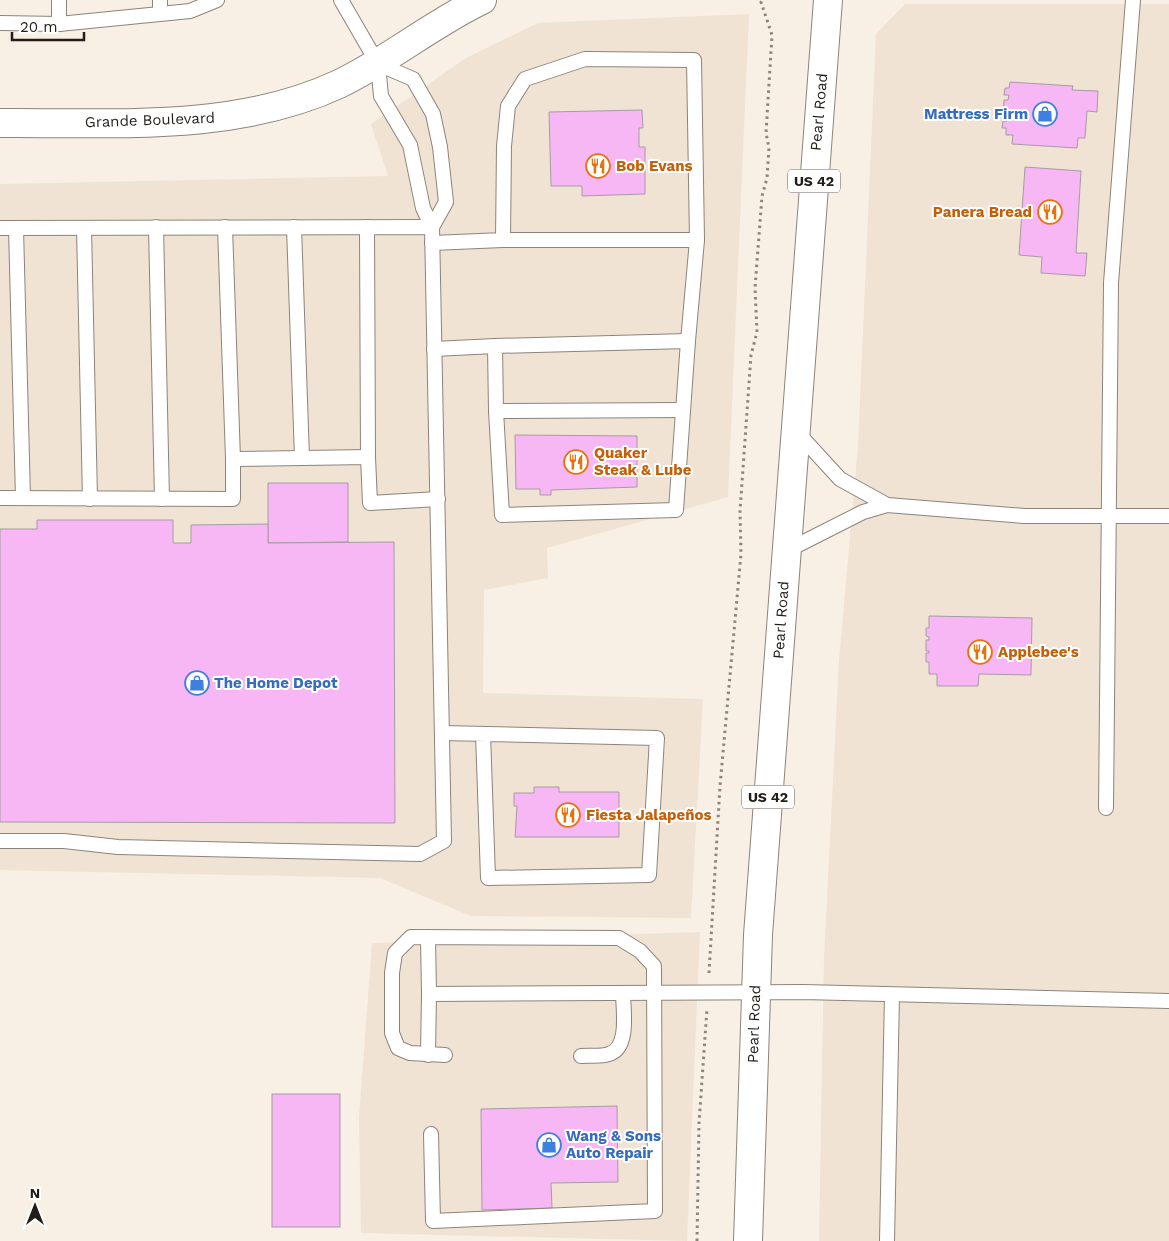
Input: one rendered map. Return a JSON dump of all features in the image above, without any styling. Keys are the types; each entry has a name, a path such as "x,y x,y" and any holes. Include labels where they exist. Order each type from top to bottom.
{"main road":[{"name":"Grande Boulevard","path":"0,123 166,122 213,118 249,112 294,101 337,85 378,64 464,9 482,0"},
{"name":"Pearl Road","path":"748,1241 755,993 828,0"}],"lane":[{"path":"59,0 59,24"},
{"path":"160,0 160,14"},
{"path":"0,23 59,24 190,11 217,0"},
{"path":"0,841 64,841 118,847 420,854 444,841 432,227 422,208 410,145 381,96 378,64 341,0"},
{"path":"1106,808 1111,283 1133,0"},
{"path":"495,346 496,411 502,514 676,510 696,240 694,60 585,59 525,79 508,106 504,146 503,240"},
{"path":"378,64 413,79 432,114 440,147 446,202 432,227"},
{"path":"294,227 302,458"},
{"path":"367,227 370,503 438,499"},
{"path":"0,228 432,227"},
{"path":"16,228 23,498"},
{"path":"84,228 90,498"},
{"path":"156,228 162,499"},
{"path":"0,498 233,499 225,228"},
{"path":"432,243 503,240 696,240"},
{"path":"434,349 688,341"},
{"path":"496,411 683,410"},
{"path":"795,429 840,478 887,505"},
{"path":"232,459 368,456"},
{"path":"786,551 863,512 887,505 1024,516 1169,516"},
{"path":"442,733 657,738 649,875 488,878 483,734"},
{"path":"428,937 428,1055"},
{"path":"431,1134 433,1221 655,1211 654,966 640,952 619,938 411,938 401,945 395,953 392,973 392,1033 398,1048 410,1053 445,1055"},
{"path":"429,994 708,992 1169,1001"},
{"path":"582,1056 610,1054 618,1048 623,1039 622,993"},
{"path":"887,1241 892,995"}],"path":[{"path":"697,1241 699,1122 720,786 741,554 740,510 751,355 757,332 754,288 762,196 767,178 769,148 766,133 772,35 761,2 763,0"}],"shaded area":[{"path":"905,4 1169,4 1169,1241 819,1241 824,958 839,660 858,446 876,34"},
{"path":"749,14 728,497 547,548 548,578 484,590 483,693 703,699 691,918 471,916 380,878 0,870 0,184 388,176 371,124 466,58 538,23"},
{"path":"700,932 687,1241 361,1233 359,1117 372,943"}],"building":[{"name":"Mattress Firm","path":"1010,82 1073,86 1072,90 1098,91 1097,112 1087,111 1085,138 1078,138 1077,148 1012,144 1013,135 1006,135 1006,128 1002,128 1003,121 1007,121 1007,116 1003,116 1004,100 1008,100 1009,95 1004,95 1005,88 1009,88"},
{"name":"Bob Evans","path":"642,110 643,128 639,128 639,147 645,147 645,194 582,196 582,186 551,186 549,112"},
{"name":"Panera Bread","path":"1025,167 1081,171 1076,253 1087,253 1085,276 1041,273 1042,257 1019,255"},
{"name":"Quaker Steak & Lube","path":"515,435 637,436 637,487 551,490 551,495 540,495 540,489 516,489"},
{"path":"268,483 348,483 348,542 268,543"},
{"name":"The Home Depot","path":"37,520 173,520 173,543 191,543 191,525 268,524 268,543 394,542 395,823 0,822 0,529 37,529"},
{"name":"Applebee's","path":"929,616 1032,618 1031,675 979,674 978,686 937,686 937,674 929,674 929,662 926,662 926,653 929,653 929,651 926,651 926,640 929,640 929,637 926,636 926,628 929,628"},
{"name":"Fiesta Jalapeños","path":"534,787 559,787 559,792 619,792 619,837 515,837 517,806 514,806 514,793 534,793"},
{"path":"272,1094 340,1094 340,1227 272,1227"},
{"name":"Wang & Sons Auto Repair","path":"617,1106 618,1182 551,1183 552,1208 482,1210 481,1109"}],"place":[{"name":"Mattress Firm","path":"1045,114"},
{"name":"Bob Evans","path":"598,166"},
{"name":"Panera Bread","path":"1050,212"},
{"name":"Quaker Steak & Lube","path":"576,462"},
{"name":"Applebee's","path":"980,652"},
{"name":"The Home Depot","path":"197,683"},
{"name":"Fiesta Jalapeños","path":"568,815"},
{"name":"Wang & Sons Auto Repair","path":"549,1145"}]}
